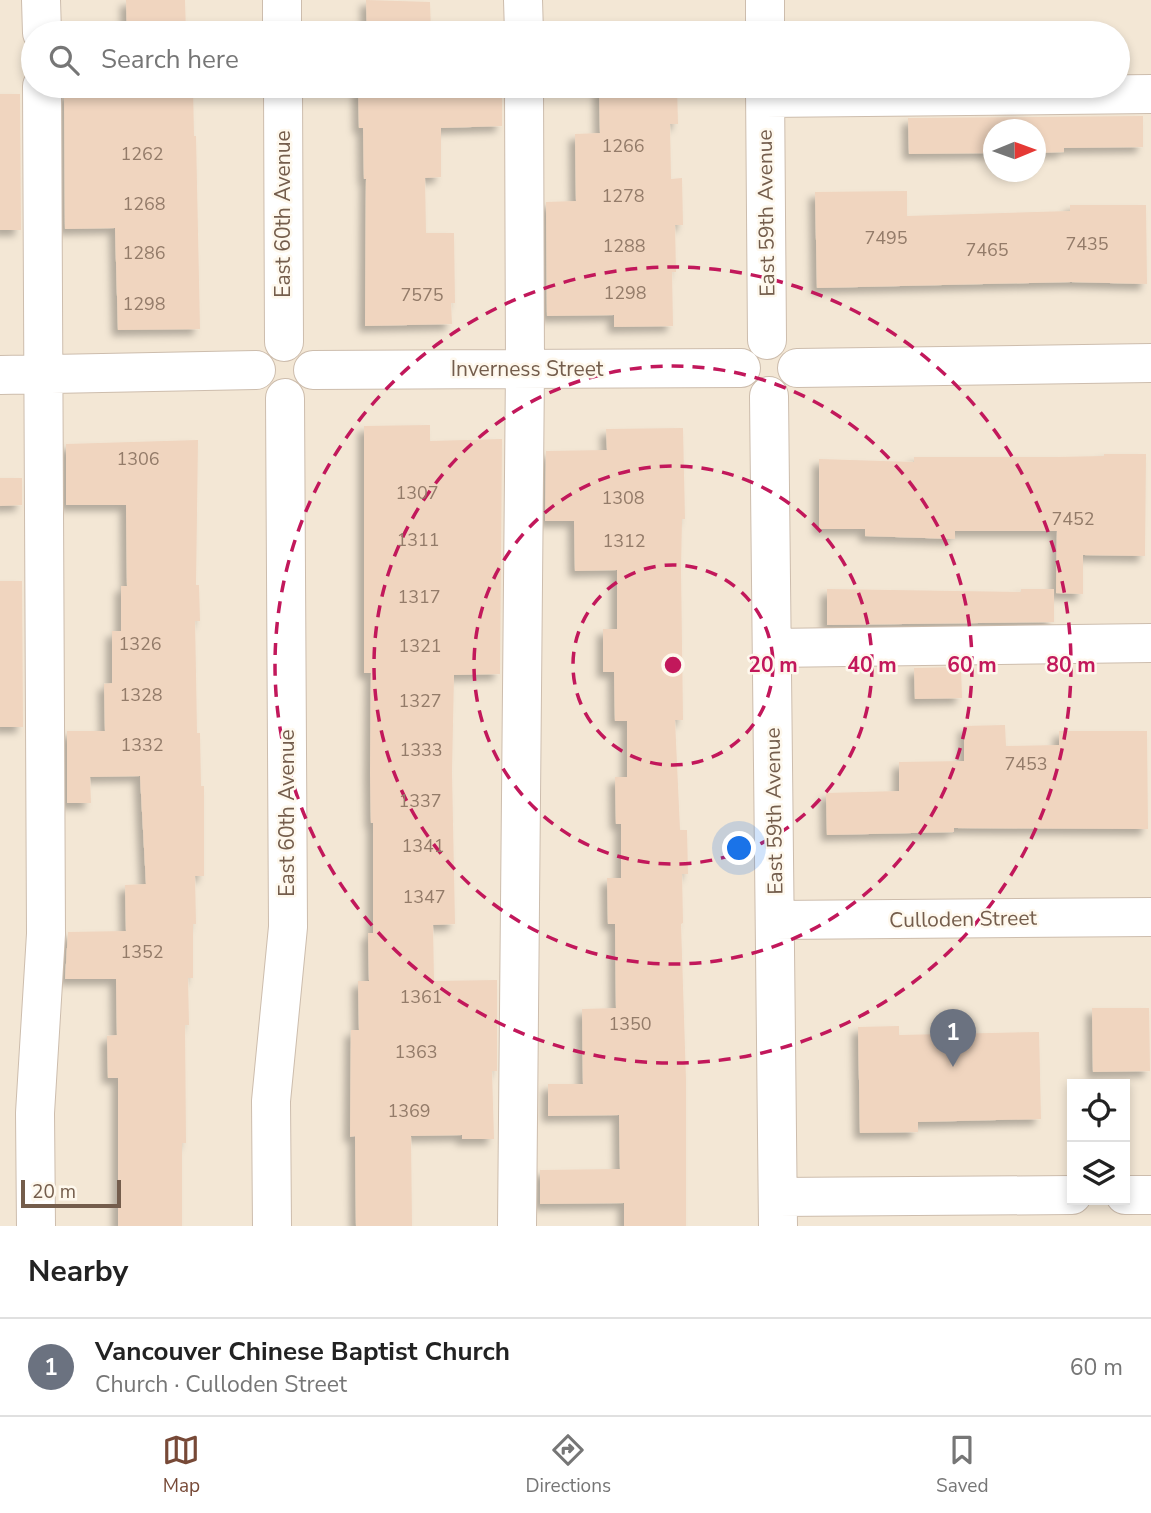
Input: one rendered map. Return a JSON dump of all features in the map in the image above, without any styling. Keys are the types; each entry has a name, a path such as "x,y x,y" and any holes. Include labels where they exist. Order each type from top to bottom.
{"street":[{"path":"41,0 42,21"},
{"path":"282,0 282,21"},
{"path":"523,0 524,21"},
{"path":"765,0 765,21"},
{"path":"1130,94 1151,94"},
{"path":"36,1226 35,1113 46,934 42,98"},
{"name":"East 60th Avenue","path":"283,98 284,342"},
{"path":"517,1226 525,369 524,98"},
{"name":"East 59th Avenue","path":"765,98 767,340"},
{"path":"767,340 785,345 791,351 797,368 792,384 786,390 769,396 752,391 746,385 741,368 746,352 752,346 767,340"},
{"path":"284,342 301,347 307,353 313,370 307,387 300,393 285,398 268,393 256,370 262,354 268,348 284,342"},
{"path":"797,368 1151,363"},
{"name":"Inverness Street","path":"313,370 741,368"},
{"path":"0,375 256,370"},
{"name":"East 59th Avenue","path":"769,396 778,1212"},
{"name":"East 60th Avenue","path":"272,1226 271,1101 288,927 285,398"},
{"path":"772,648 1151,643"},
{"name":"Culloden Street","path":"775,920 1151,917"},
{"path":"778,1212 1067,1195"},
{"path":"1130,1195 1151,1195"}],"shaded area":[{"path":"0,0 1151,0 1151,1226 0,1226"}],"building":[{"path":"126,0 185,0 186,21 127,21"},
{"path":"366,0 430,2 431,21 367,21"},
{"path":"0,94 20,94 21,230 0,230"},
{"path":"64,98 193,98 200,329 118,330 115,228 65,229"},
{"path":"358,98 502,98 502,126 441,128 441,177 425,178 426,233 454,233 455,303 451,303 452,324 365,326 366,179 363,128 359,128"},
{"path":"599,98 677,98 678,124 670,124 671,179 682,178 683,225 675,225 673,326 614,327 614,315 547,316 546,202 576,201 575,134 600,133"},
{"path":"1143,116 1143,147 1064,148 1064,152 1046,153 1046,119 983,119 983,153 909,154 908,118"},
{"path":"907,191 907,216 1070,211 1070,205 1146,205 1147,284 1071,282 817,288 815,192"},
{"path":"430,425 430,441 502,439 500,674 454,675 452,772 455,924 433,925 434,981 497,980 497,1071 492,1071 494,1139 462,1139 462,1135 411,1136 412,1226 356,1226 355,1136 350,1137 351,1030 359,1030 358,981 369,981 368,933 373,933 371,673 364,673 364,426"},
{"path":"683,428 683,720 675,720 680,830 687,830 688,874 682,874 681,924 686,1080 686,1226 624,1226 624,1203 540,1204 540,1170 620,1169 619,1115 548,1116 548,1084 583,1084 582,1009 616,1008 615,924 608,924 607,878 621,878 621,824 616,824 615,777 627,777 627,721 615,721 614,672 603,672 603,629 617,629 617,570 575,571 574,521 545,521 546,451 607,450 606,429"},
{"path":"198,440 196,585 199,585 200,621 195,621 197,733 200,733 201,786 204,786 204,876 195,876 193,978 188,978 189,1025 185,1025 186,1143 182,1143 182,1226 118,1226 118,1078 108,1078 107,1036 117,1035 116,979 65,979 68,932 126,931 125,885 146,884 140,776 90,777 91,803 67,803 67,731 105,731 104,684 112,683 112,631 121,631 121,586 127,586 126,505 66,505 66,444"},
{"path":"1146,454 1145,556 1083,555 1083,594 1056,593 1057,531 955,531 955,539 865,536 865,529 819,529 819,459 914,462 914,457 1057,457"},
{"path":"0,478 22,478 22,505 0,506"},
{"path":"0,581 22,581 23,727 0,727"},
{"path":"827,589 1021,592 1021,589 1054,589 1054,622 827,625"},
{"path":"961,667 962,698 915,699 914,668"},
{"path":"1005,725 1006,746 1059,745 1059,731 1147,731 1148,829 954,828 954,832 827,835 826,793 899,791 899,762 964,761 964,726"},
{"path":"1092,1008 1149,1008 1150,1071 1093,1072"},
{"path":"899,1026 899,1035 1039,1032 1041,1119 918,1122 918,1132 860,1133 858,1027"}],"place":[{"name":"Vancouver Chinese Baptist Church","path":"953,1067"}]}
